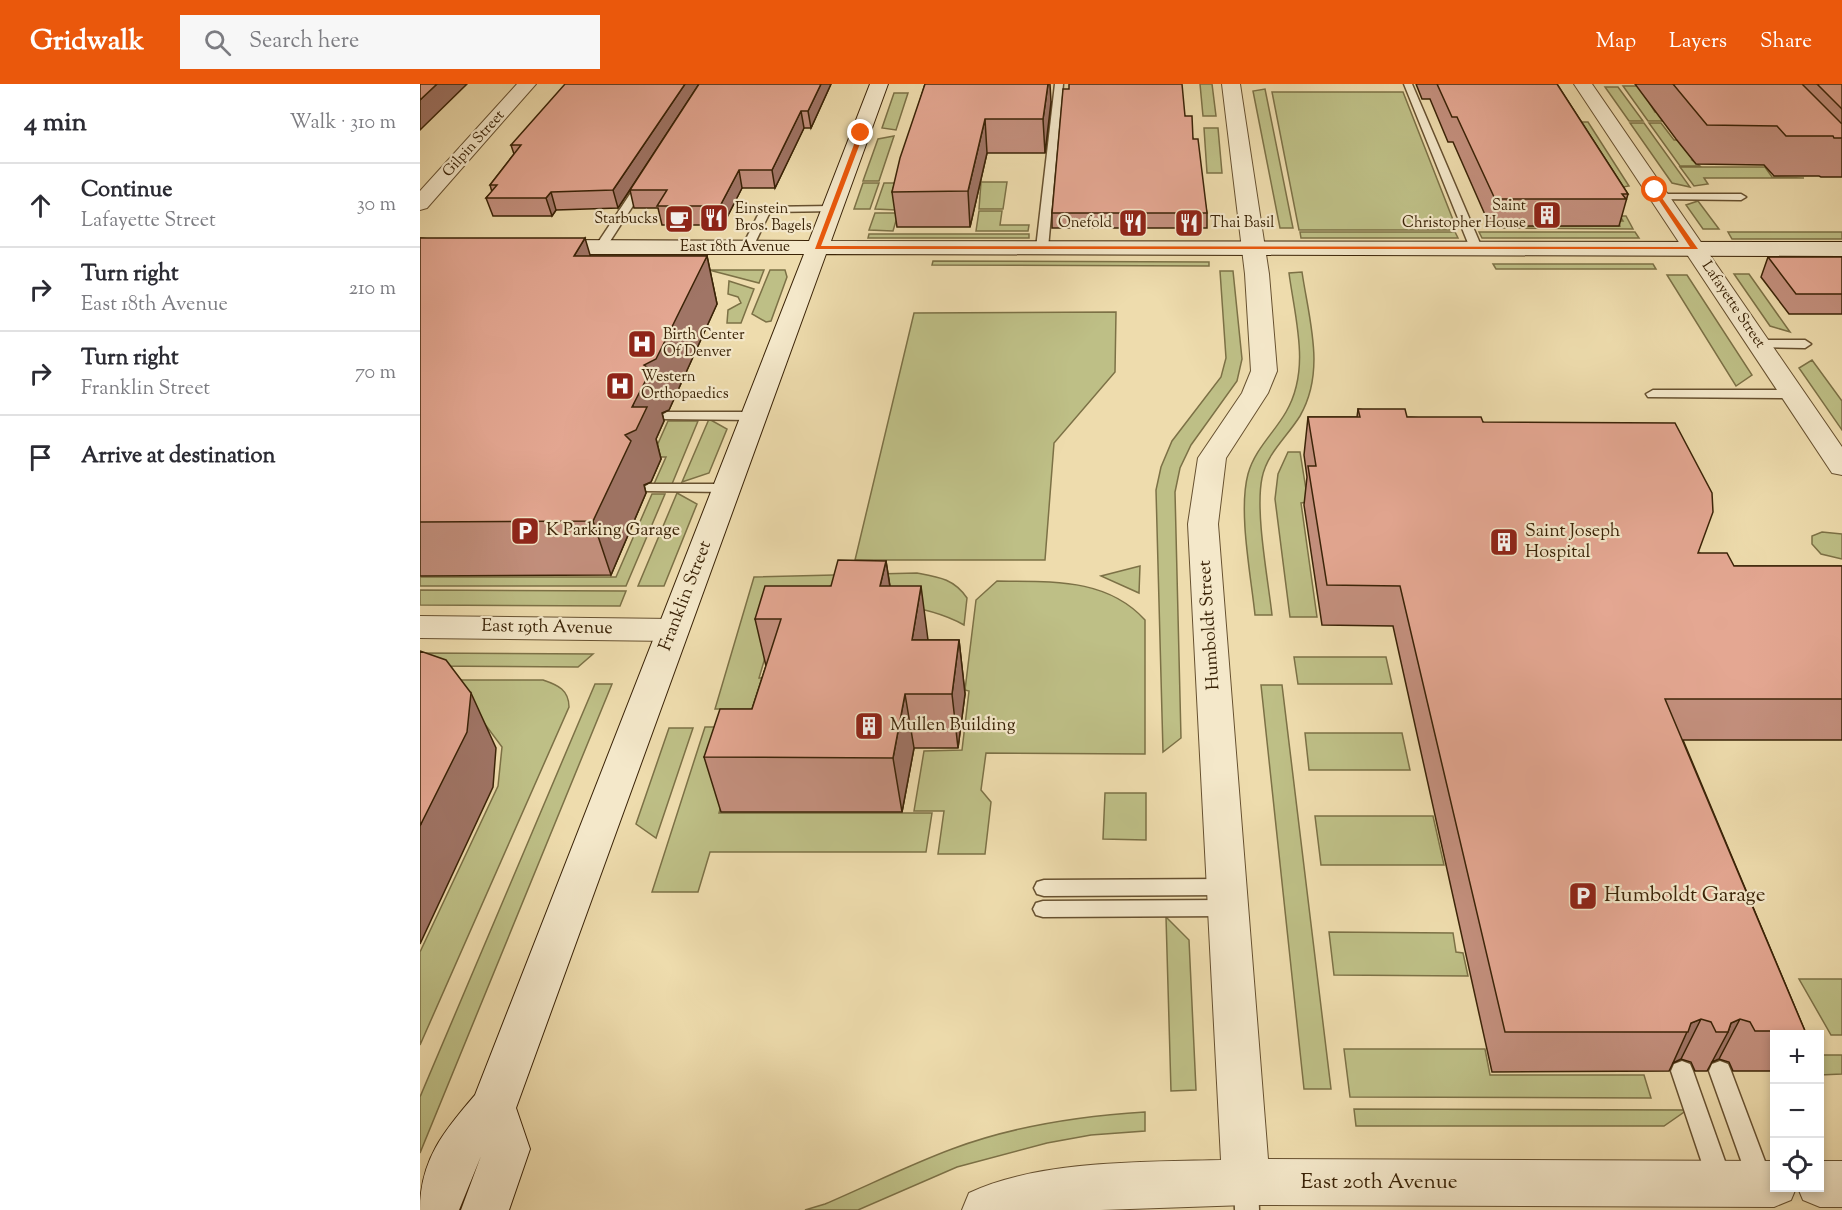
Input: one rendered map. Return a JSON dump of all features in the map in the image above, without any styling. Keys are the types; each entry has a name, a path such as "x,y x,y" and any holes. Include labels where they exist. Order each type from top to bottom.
{"street":[{"name":"Gilpin Street","path":"420,204 527,84"},
{"name":"Franklin Street","path":"435,1210 458,1149 493,1108 879,84"},
{"name":"Humboldt Street","path":"1231,84 1254,248 1263,371 1255,393 1212,458 1203,524 1246,1196"},
{"name":"Lafayette Street","path":"1583,84 1842,467"},
{"name":"East 18th Avenue","path":"519,247 1842,249"},
{"name":"East 19th Avenue","path":"420,627 673,630"},
{"path":"485,1210 507,1149 493,1108"},
{"name":"East 20th Avenue","path":"986,1210 996,1205 1048,1195 1118,1185 1246,1196 1752,1184"},
{"path":"1824,1184 1842,1184"}],"lane":[{"path":"1042,248 1059,84"},
{"path":"1408,84 1476,248"},
{"path":"601,247 649,172"},
{"path":"1657,193 1738,193"},
{"path":"748,248 766,209 832,209"},
{"path":"1759,344 1805,344"},
{"path":"1653,394 1793,394"},
{"path":"667,416 754,416"},
{"path":"649,488 727,488"},
{"path":"1044,888 1227,898"},
{"path":"1043,909 1227,898"},
{"path":"1682,1071 1752,1184"},
{"path":"1720,1071 1752,1184"}],"green space":[{"path":"1200,84 1212,84 1216,116 1203,116"},
{"path":"1623,86 1639,86 1655,112 1707,112 1747,121 1648,121"},
{"path":"1605,87 1618,87 1643,121 1629,121"},
{"path":"1265,89 1293,228 1280,228 1253,91"},
{"path":"1272,92 1403,92 1457,230 1299,230"},
{"path":"894,93 908,93 896,130 882,128"},
{"path":"1576,122 1588,122 1629,186 1617,188"},
{"path":"1630,123 1644,123 1690,187 1672,183"},
{"path":"1649,123 1661,123 1674,140 1766,140 1692,160 1700,166 1680,166"},
{"path":"1204,128 1218,128 1222,173 1207,173"},
{"path":"894,136 879,181 863,181 878,139"},
{"path":"1680,167 1765,167 1772,177 1804,178 1704,178 1708,184 1694,186"},
{"path":"981,182 1007,182 1003,209 979,209"},
{"path":"863,183 879,183 870,209 854,209"},
{"path":"884,183 902,183 897,210 875,209"},
{"path":"1698,201 1719,229 1703,229 1686,205"},
{"path":"979,211 1002,211 1000,225 1029,225 1028,231 976,231"},
{"path":"875,213 898,214 893,231 869,230"},
{"path":"1620,216 1626,216 1633,229 1496,228 1495,226 1620,226 1618,221 1623,221"},
{"path":"1300,232 1455,232 1458,238 1301,238"},
{"path":"1479,232 1635,232 1639,238 1482,238"},
{"path":"1728,232 1842,232 1842,239 1732,239"},
{"path":"869,234 1029,234 1029,238 868,238"},
{"path":"933,261 1209,262 1209,266 932,265"},
{"path":"1493,264 1653,264 1656,269 1496,269"},
{"path":"709,270 764,270 759,283"},
{"path":"770,270 785,270 787,277 771,321 766,322 752,314"},
{"path":"1220,271 1233,271 1242,359 1237,381 1191,445 1180,468 1175,492 1181,738 1163,752 1156,490 1161,467 1172,441 1221,377 1226,358"},
{"path":"1302,272 1313,345 1312,381 1308,399 1300,416 1268,461 1262,478 1261,527 1272,615 1255,615 1248,563 1245,489 1255,457 1281,420 1294,396 1300,361 1289,273"},
{"path":"1734,274 1749,274 1790,332 1770,326"},
{"path":"1667,275 1687,275 1752,375 1736,386"},
{"path":"729,281 754,289 741,323 727,323 728,310 741,303 738,297 728,294"},
{"path":"1116,312 1115,372 1054,443 1045,560 855,560 914,313"},
{"path":"1812,360 1842,401 1842,430 1799,368"},
{"path":"709,419 727,429 709,473 682,482"},
{"path":"668,421 698,421 672,484 654,484 666,457 652,457"},
{"path":"1288,452 1300,452 1308,502 1301,503 1317,617 1290,617 1275,499 1278,474"},
{"path":"677,493 697,504 664,586 638,586"},
{"path":"652,494 665,494 626,586 420,586 420,577 616,577"},
{"path":"1822,532 1842,534 1842,559 1821,554 1812,544 1812,536"},
{"path":"1140,566 1139,593 1101,576"},
{"path":"917,573 945,580 962,592 967,598 964,625 921,609 898,605 781,604 759,678 797,678 770,709 715,709 754,577"},
{"path":"997,581 1056,582 1095,589 1130,606 1145,620 1145,754 986,753 981,790 991,802 985,854 938,854 944,811 914,811 924,751 962,750 969,691 965,690 976,600"},
{"path":"420,590 626,591 620,606 420,605"},
{"path":"420,653 593,654 578,667 420,666"},
{"path":"1294,657 1386,657 1392,684 1298,684"},
{"path":"420,680 543,680 565,692 569,707 420,1045 420,952 498,786 502,747 476,712"},
{"path":"595,684 612,684 420,1153 420,1097"},
{"path":"1261,685 1282,685 1331,1089 1304,1089"},
{"path":"705,727 773,727 734,761 719,813 932,813 926,852 710,852 698,892 652,892"},
{"path":"669,728 693,728 656,838 636,824"},
{"path":"1305,733 1402,733 1410,770 1309,770"},
{"path":"1105,793 1146,793 1146,840 1103,839"},
{"path":"1315,816 1433,816 1444,865 1321,865"},
{"path":"1166,917 1189,940 1196,1090 1171,1091"},
{"path":"1329,932 1453,933 1456,952 1463,953 1468,976 1334,975"},
{"path":"1799,979 1842,979 1842,1035 1831,1035"},
{"path":"1344,1049 1485,1049 1490,1075 1644,1075 1651,1098 1350,1097"},
{"path":"1824,1055 1842,1055 1842,1074 1824,1075"},
{"path":"1354,1109 1687,1110 1664,1126 1356,1126"},
{"path":"1145,1112 1145,1131 1091,1135 1047,1143 957,1167 858,1210 805,1210 825,1204 936,1155 999,1134 1071,1119"}],"building":[{"path":"420,84 437,84 420,100"},
{"path":"565,84 685,84 613,190 551,192 546,198 486,198 497,185 490,185 521,145 511,145"},
{"path":"699,84 821,84 808,111 801,111 772,170 739,170 720,206 657,206 667,190 630,190"},
{"path":"925,84 1048,84 1043,119 985,119 968,191 892,192 900,158"},
{"path":"1069,84 1182,84 1185,116 1192,116 1193,139 1198,139 1207,213 1052,213 1063,89 1069,89"},
{"path":"1437,84 1557,84 1628,194 1622,194 1626,199 1495,199 1457,117 1452,117"},
{"path":"1673,84 1802,84 1842,124 1842,138 1786,136 1777,126 1707,125"},
{"path":"1817,84 1842,84 1842,109"},
{"path":"420,238 585,238 574,256 707,256 656,359 644,365 651,370 632,407 647,407 636,430 625,435 631,441 593,521 420,522"},
{"path":"1768,257 1842,257 1842,294 1796,294"},
{"path":"1358,409 1405,409 1407,417 1481,417 1483,422 1675,423 1712,493 1713,512 1698,553 1727,553 1734,566 1842,566 1842,699 1665,699 1805,1030 1755,1031 1750,1022 1740,1019 1731,1023 1728,1032 1716,1032 1711,1022 1701,1019 1691,1023 1688,1032 1505,1032 1400,586 1327,585 1308,466 1316,466 1308,417 1360,417"},
{"path":"838,560 886,561 880,586 921,586 912,640 959,640 952,694 905,694 893,758 704,757 720,709 752,709 781,619 755,619 765,586 831,586"},
{"path":"420,651 446,660 471,693 467,732 420,826"}],"place":[{"name":"Saint Christopher House","path":"1547,215"},
{"name":"Einstein Bros. Bagels","path":"714,218"},
{"name":"Starbucks","path":"679,219"},
{"name":"Onefold","path":"1133,223"},
{"name":"Thai Basil","path":"1189,223"},
{"name":"Birth Center Of Denver","path":"642,344"},
{"name":"Western Orthopaedics","path":"620,386"},
{"name":"K Parking Garage","path":"525,531"},
{"name":"Saint Joseph Hospital","path":"1504,542"},
{"name":"Mullen Building","path":"869,726"},
{"name":"Humboldt Garage","path":"1583,896"}],"route":[{"path":"861,133 817,248 1695,249 1655,190"}]}
